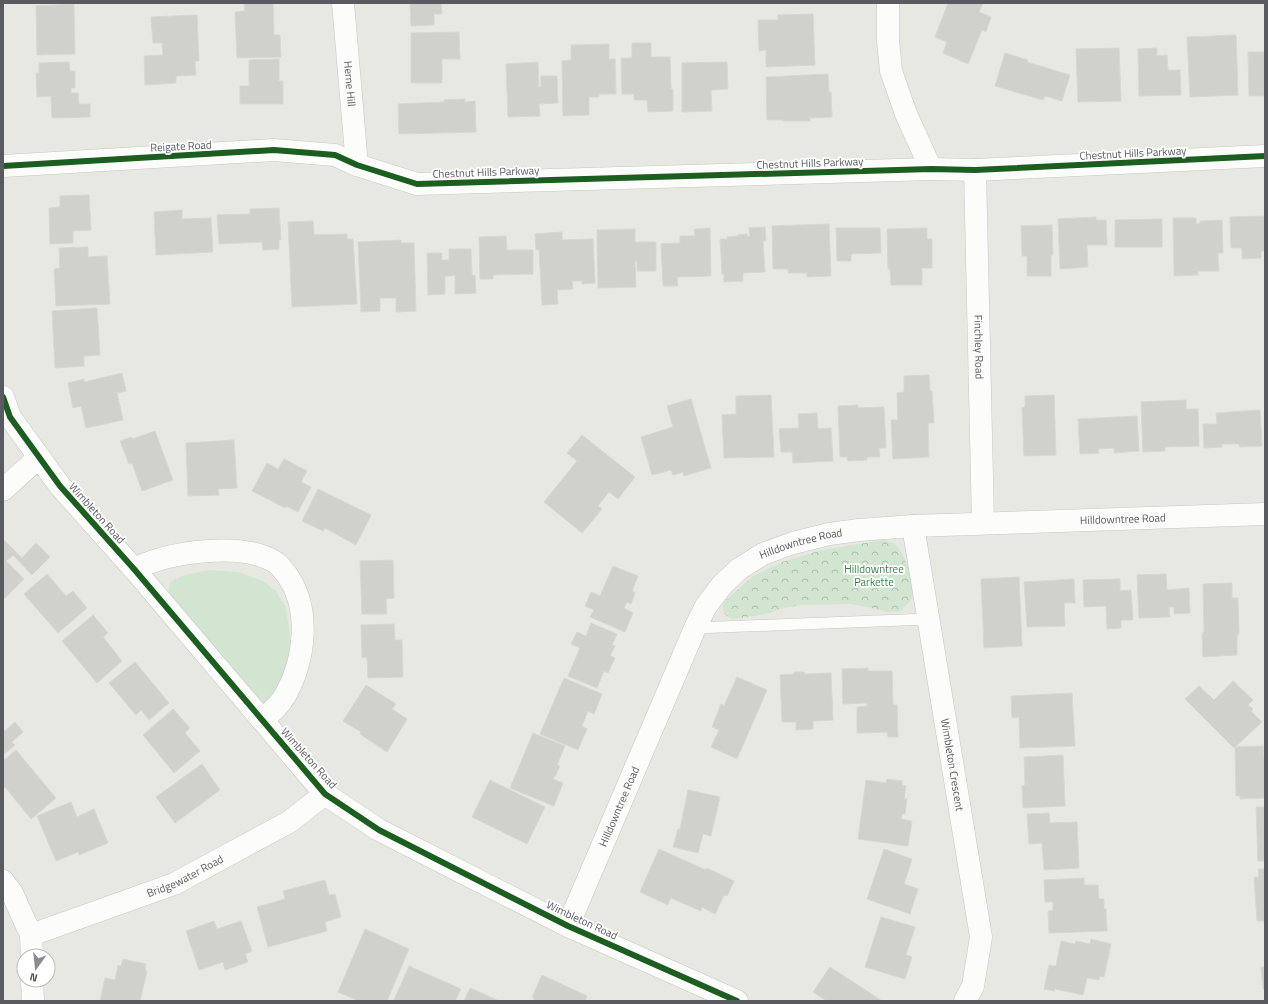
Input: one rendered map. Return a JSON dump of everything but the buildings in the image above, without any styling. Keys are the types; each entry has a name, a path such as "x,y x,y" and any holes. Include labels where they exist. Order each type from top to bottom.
{"street":[{"name":"Herne Hill","path":"343,3 357,165"},
{"path":"888,3 888,41 891,71 906,114 931,169"},
{"name":"Reigate Road","path":"3,166 274,150 335,155 357,165"},
{"name":"Chestnut Hills Parkway","path":"357,165 417,184 931,169 975,170 1265,156"},
{"name":"Finchley Road","path":"975,170 982,523"},
{"name":"Wimbleton Road","path":"3,397 10,417 60,486 134,568 326,794 378,830 568,926 737,1001"},
{"path":"3,490 39,457"},
{"name":"Hilldowntree Road","path":"568,926 695,628 706,606 722,585 739,569 763,554 793,543 829,534 859,530 982,523 1264,516"},
{"name":"Wimbleton Crescent","path":"913,526 980,937 973,986 965,1001"},
{"path":"134,568 143,564 182,554 229,550 250,552 263,556 282,568 293,583 300,601 302,628 301,649 297,669 286,694 277,707 262,720"},
{"name":"Bridgewater Road","path":"32,945 174,884 289,822 326,794"},
{"path":"3,881 12,893 32,945"},
{"path":"32,988 33,1001"}],"lane":[{"path":"695,628 928,619"}],"green space":[{"name":"Hilldowntree Parkette","path":"883,540 893,543 899,548 914,579 915,591 910,601 901,611 888,612 850,604 801,605 783,608 770,613 732,619 724,614 723,603 753,576 782,562 822,550"},
{"path":"208,570 238,572 263,581 276,591 286,608 292,649 289,672 265,710 168,595 170,582 182,576"}],"cycle path":[{"path":"3,166 274,150 335,155 357,165 417,184 931,169 975,170 1265,156"},
{"path":"3,397 10,417 60,486 134,569 325,794 379,830 568,926 737,1001"}]}
